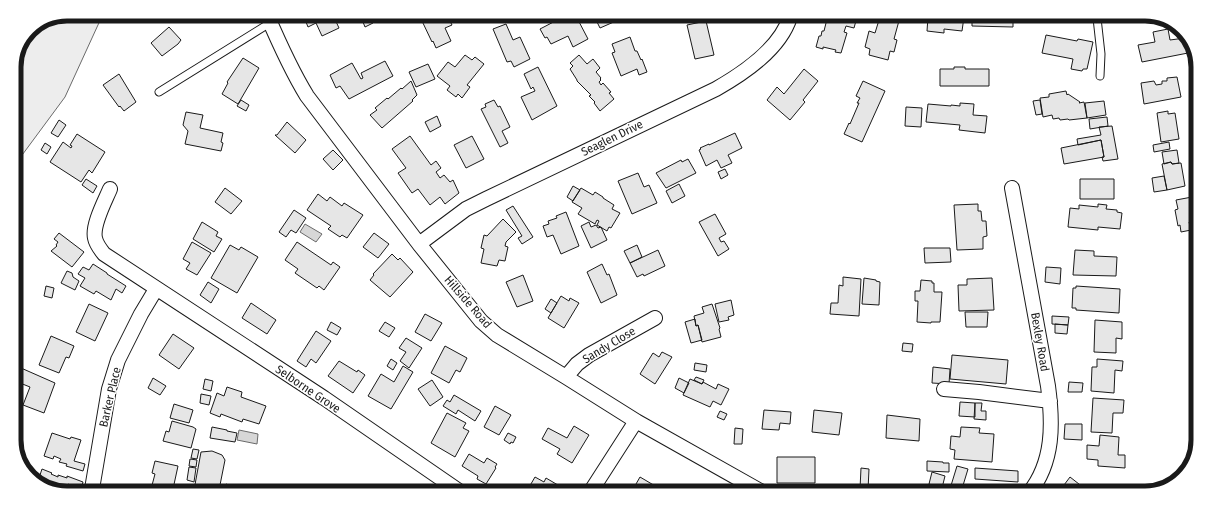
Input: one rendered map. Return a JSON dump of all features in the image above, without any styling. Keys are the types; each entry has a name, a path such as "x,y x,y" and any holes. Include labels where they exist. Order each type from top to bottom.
{"street":[{"name":"Hillside Road","path":"270,21 294,74 307,96 419,244 481,321 510,344 566,377 636,422 751,486"},
{"name":"Seaglen Drive","path":"419,244 466,209 486,198 709,92 736,77 758,62 776,41 788,21"},
{"name":"Bexley Road","path":"1012,188 1050,401 1050,445 1046,465 1035,486"},
{"name":"Selborne Grove","path":"110,189 96,225 94,237 98,247 104,254 324,398 452,486"},
{"name":"Barker Place","path":"93,486 109,389 118,360 141,314 156,289"},
{"name":"Sandy Close","path":"566,377 577,364 590,355 655,318"},
{"path":"944,390 979,392 1050,401"},
{"path":"594,486 636,422"}],"lane":[{"path":"159,92 266,21"},
{"path":"1097,21 1101,54 1100,76"}],"shaded area":[{"path":"100,21 65,97 21,157 21,64 29,42 42,29 58,22"},
{"path":"305,224 322,234 316,242 300,232"},
{"path":"239,430 258,434 257,444 237,440"}],"building":[{"path":"306,21 336,21 339,28 322,36 316,23 308,27"},
{"path":"372,21 373,23 365,27 363,22"},
{"path":"422,21 450,21 452,25 445,28 451,41 436,48"},
{"path":"555,21 579,21 588,39 573,47 568,36 551,44 547,37 545,38 540,29"},
{"path":"596,21 616,21 600,28"},
{"path":"706,21 714,55 695,59 687,25"},
{"path":"826,21 856,21 854,28 846,26 844,32 847,33 841,53 835,52 836,50 816,47 819,36 821,36 822,31 824,31"},
{"path":"879,21 899,21 894,39 897,40 894,52 890,51 888,60 869,55 870,49 865,47 869,31 875,33"},
{"path":"928,21 963,21 962,31 944,29 944,33 927,31"},
{"path":"972,21 1013,21 1013,27 972,26"},
{"path":"506,24 513,40 520,37 530,59 514,67 511,61 507,62 493,29"},
{"path":"169,27 181,40 162,56 151,43"},
{"path":"1168,29 1170,40 1180,39 1188,53 1142,62 1138,45 1155,42 1153,32"},
{"path":"1046,35 1077,41 1078,39 1093,42 1087,69 1083,69 1082,71 1071,69 1073,59 1042,53"},
{"path":"630,37 635,51 637,51 641,60 642,59 647,72 639,75 637,69 621,76 612,53 615,52 612,44"},
{"path":"465,55 472,60 475,57 484,64 467,85 470,87 462,98 458,94 456,97 447,90 450,86 437,76 448,62 455,67"},
{"path":"579,55 587,64 593,59 600,68 596,72 601,78 599,82 601,85 603,83 611,92 609,93 614,99 600,111 594,103 595,102 589,96 591,95 577,81 570,69 573,66 570,63"},
{"path":"243,58 259,68 238,104 222,94 228,83 227,82"},
{"path":"385,61 393,76 349,99 340,86 336,88 330,75 352,63 361,79 363,78 361,73"},
{"path":"428,64 435,79 416,87 409,72"},
{"path":"538,67 557,106 532,120 521,97 535,91 533,87 531,89 524,74"},
{"path":"954,67 965,67 965,69 989,69 989,86 940,86 940,69 954,69"},
{"path":"804,69 818,81 803,100 805,102 790,120 767,100 777,87 784,94"},
{"path":"119,74 136,102 124,111 120,106 119,107 103,85"},
{"path":"1177,77 1181,97 1144,104 1141,83 1154,81 1156,85 1162,84 1162,81 1167,81 1167,78"},
{"path":"411,81 417,95 412,100 413,101 382,128 370,115 377,110 375,108 387,98 388,99"},
{"path":"863,81 885,91 862,142 844,134 859,103 857,103 860,98 856,96"},
{"path":"1066,91 1067,95 1068,94 1080,102 1079,103 1084,102 1087,118 1060,120 1059,118 1053,119 1052,115 1043,117 1040,98 1049,97 1049,94"},
{"path":"241,100 249,105 246,111 237,106"},
{"path":"494,100 498,107 500,106 510,127 502,131 508,143 500,147 481,109 486,107 485,104"},
{"path":"1040,100 1042,114 1036,115 1033,101"},
{"path":"1104,101 1106,115 1087,118 1085,103"},
{"path":"960,103 974,104 973,115 987,116 985,133 959,130 960,125 926,122 928,104 960,106"},
{"path":"906,107 922,108 921,127 905,126"},
{"path":"1168,111 1168,114 1175,113 1179,139 1161,142 1157,113"},
{"path":"186,112 203,115 200,128 223,133 221,151 185,144 188,131 183,125"},
{"path":"437,116 441,126 430,132 425,122"},
{"path":"1107,117 1108,126 1090,129 1089,119"},
{"path":"59,120 66,125 58,137 51,133"},
{"path":"287,122 306,140 295,153 275,135 277,135"},
{"path":"1112,126 1118,159 1103,161 1102,157 1104,157 1101,140 1078,145 1077,139 1101,135 1099,127"},
{"path":"735,133 742,148 728,155 732,163 721,168 717,160 706,166 699,150 701,149 700,148"},
{"path":"77,134 105,152 92,173 89,170 81,182 50,162 63,142 71,148 72,146 70,145"},
{"path":"410,136 431,165 436,161 441,168 436,172 440,178 444,175 450,182 453,180 459,193 445,204 440,197 430,205 418,189 412,193 398,173 406,168 392,149"},
{"path":"472,136 484,159 466,168 454,145"},
{"path":"1101,140 1104,157 1064,164 1061,148"},
{"path":"1169,142 1170,149 1154,152 1153,145"},
{"path":"45,143 51,147 47,154 41,150"},
{"path":"333,150 343,160 333,170 323,159"},
{"path":"1177,150 1179,163 1172,164 1171,162 1164,164 1162,152"},
{"path":"688,159 696,173 666,188 656,173 681,160 682,162"},
{"path":"1171,162 1172,164 1181,163 1185,186 1167,190 1162,164"},
{"path":"725,169 728,175 721,179 718,172"},
{"path":"638,173 644,187 649,185 657,203 632,214 618,181"},
{"path":"1164,176 1167,190 1154,192 1152,178"},
{"path":"86,179 97,186 93,193 82,185"},
{"path":"1080,179 1114,179 1114,199 1080,199"},
{"path":"679,184 685,196 672,203 666,191"},
{"path":"573,186 580,190 573,201 567,197"},
{"path":"225,188 242,201 231,214 215,202"},
{"path":"581,188 593,195 595,192 603,197 614,205 612,209 620,213 611,228 609,227 607,231 597,225 599,221 597,220 595,224 578,214 582,208 572,202"},
{"path":"318,194 327,201 330,197 342,206 344,203 363,215 347,238 342,235 340,237 328,229 331,226 307,210"},
{"path":"1191,197 1191,222 1189,222 1191,230 1181,232 1180,225 1178,226 1175,210 1178,209 1176,200"},
{"path":"978,204 978,211 981,211 982,221 986,221 987,236 983,237 983,249 957,250 954,205"},
{"path":"1098,204 1107,205 1106,209 1117,210 1117,212 1122,213 1120,229 1098,227 1098,230 1068,227 1070,208 1079,209 1079,205 1098,207"},
{"path":"513,206 533,237 522,244 518,238 522,236 506,210"},
{"path":"294,210 306,218 296,233 291,230 286,237 279,232"},
{"path":"566,212 579,246 561,254 553,235 547,237 543,226 549,224 548,221 557,218 556,216"},
{"path":"715,214 726,234 719,238 721,242 724,241 729,249 718,256 699,222"},
{"path":"503,219 516,232 506,242 505,246 508,247 505,261 499,260 497,266 481,263 484,249 481,248 484,235 487,236"},
{"path":"202,222 218,232 216,236 222,239 214,252 193,239"},
{"path":"589,222 591,227 596,225 598,228 601,227 607,240 591,248 581,226"},
{"path":"59,233 84,252 72,267 51,251 57,246 56,245 58,242 54,239"},
{"path":"374,233 389,244 378,258 363,247"},
{"path":"192,242 211,253 197,275 186,269 190,263 183,259"},
{"path":"297,242 331,265 333,262 340,267 324,290 319,286 317,288 295,273 298,269 285,260"},
{"path":"230,245 239,250 241,247 258,257 237,293 211,278"},
{"path":"637,245 642,257 630,263 624,251"},
{"path":"924,248 950,248 951,262 925,263"},
{"path":"658,250 665,266 644,276 643,274 637,277 630,263"},
{"path":"1075,250 1094,251 1094,256 1117,257 1116,276 1073,275"},
{"path":"392,254 398,260 400,258 413,272 390,297 370,280 374,275 373,274"},
{"path":"93,264 126,286 122,293 116,289 111,300 96,291 94,294 80,286 85,278 78,274 83,267 89,270"},
{"path":"602,264 607,275 609,274 617,295 601,303 587,272"},
{"path":"1046,267 1061,268 1060,284 1045,282"},
{"path":"67,271 72,273 73,277 79,281 75,290 61,283"},
{"path":"523,275 533,301 517,307 506,282"},
{"path":"843,277 861,279 859,316 830,314 831,303 838,303 839,285 843,286"},
{"path":"864,278 880,282 879,305 862,304"},
{"path":"992,278 994,310 959,311 958,285 967,285 967,279"},
{"path":"921,280 932,281 932,283 934,283 934,292 942,292 940,322 917,322 918,301 915,301 915,291 920,291"},
{"path":"208,282 219,289 211,303 200,295"},
{"path":"46,286 54,288 52,298 44,296"},
{"path":"1076,286 1120,289 1119,313 1076,310 1076,308 1072,308 1073,288 1076,288"},
{"path":"561,296 569,301 570,298 579,303 564,328 548,318"},
{"path":"551,299 557,303 551,313 545,309"},
{"path":"731,300 734,315 728,317 729,320 719,322 715,304"},
{"path":"251,303 276,320 267,334 242,318"},
{"path":"89,304 108,313 95,341 76,332"},
{"path":"712,304 720,328 721,337 702,342 694,316 704,313 702,307"},
{"path":"965,312 988,312 987,327 966,327"},
{"path":"425,314 442,323 431,341 415,332"},
{"path":"1052,316 1069,317 1068,325 1052,324"},
{"path":"695,319 696,326 698,325 702,340 691,343 685,322"},
{"path":"1095,320 1122,322 1122,339 1116,338 1116,353 1094,352"},
{"path":"331,322 341,328 337,335 327,330"},
{"path":"385,322 395,328 389,337 379,331"},
{"path":"1055,324 1068,325 1067,334 1055,333"},
{"path":"316,331 331,341 316,363 311,359 306,367 297,361"},
{"path":"173,334 194,348 179,369 159,355"},
{"path":"51,336 74,346 69,358 66,357 59,373 39,365"},
{"path":"406,338 422,348 409,368 400,361 406,352 399,348"},
{"path":"903,343 913,344 912,352 902,351"},
{"path":"445,346 467,358 460,372 456,370 449,383 431,373"},
{"path":"662,352 672,357 655,384 640,374 653,353 659,357"},
{"path":"952,355 1008,360 1006,384 950,379"},
{"path":"391,359 397,363 393,370 387,366"},
{"path":"1097,359 1123,361 1122,371 1115,370 1114,393 1091,391 1092,367 1097,367"},
{"path":"339,361 365,375 353,393 328,376"},
{"path":"695,363 707,365 706,372 694,370"},
{"path":"403,366 413,372 391,409 368,396 381,374 394,382"},
{"path":"933,367 950,369 949,384 932,383"},
{"path":"21,368 55,383 44,413 23,405 30,387 21,383"},
{"path":"696,377 704,380 702,384 694,380"},
{"path":"153,378 166,386 160,395 148,388"},
{"path":"679,378 689,383 684,393 675,388"},
{"path":"205,379 213,381 211,391 203,389"},
{"path":"690,379 702,384 703,382 716,389 718,384 729,389 721,405 713,401 710,407 683,395"},
{"path":"432,380 443,397 430,406 418,389"},
{"path":"1069,382 1083,383 1082,392 1068,392"},
{"path":"227,387 242,392 241,397 266,406 259,424 243,419 242,422 221,414 220,417 210,413 217,393 224,396"},
{"path":"201,394 211,396 209,405 200,403"},
{"path":"454,395 481,411 475,421 458,410 456,414 443,406 447,400 450,402"},
{"path":"1093,398 1124,400 1123,413 1113,413 1112,433 1091,432"},
{"path":"960,402 975,403 975,417 959,416"},
{"path":"975,403 982,403 981,411 986,411 986,420 974,419"},
{"path":"174,404 193,410 189,423 170,418"},
{"path":"495,406 511,415 499,435 484,427"},
{"path":"764,410 791,412 790,424 780,423 779,430 762,429"},
{"path":"814,410 842,413 839,435 812,432"},
{"path":"720,411 727,414 724,420 717,417"},
{"path":"447,413 466,423 463,428 469,431 455,457 431,443"},
{"path":"887,415 920,419 919,441 886,438"},
{"path":"172,421 196,429 191,448 163,441 166,431 169,432"},
{"path":"1065,424 1082,424 1082,440 1064,439"},
{"path":"574,426 589,435 572,463 557,454 560,449 542,439 548,428 567,438"},
{"path":"212,427 237,433 235,442 210,438"},
{"path":"961,427 980,428 979,433 994,434 992,462 954,459 955,450 950,449 951,436 960,437"},
{"path":"735,428 743,429 742,444 734,444"},
{"path":"52,433 70,439 71,437 81,440 74,461 85,464 83,471 66,466 67,464 59,462 61,459 54,456 53,459 44,456"},
{"path":"508,433 516,437 513,443 511,442 510,444 504,440"},
{"path":"1100,435 1119,437 1118,455 1125,455 1125,468 1098,466 1098,460 1087,459 1087,445 1099,446"},
{"path":"193,449 199,450 197,459 191,458"},
{"path":"212,451 222,455 225,460 220,486 195,486 201,452"},
{"path":"469,454 484,463 487,458 497,464 486,484 477,479 478,476 462,466"},
{"path":"777,457 815,457 815,483 777,483"},
{"path":"190,459 197,460 196,467 189,466"},
{"path":"155,461 178,466 174,486 152,486 155,474 152,473"},
{"path":"927,461 949,463 949,472 927,471"},
{"path":"957,466 968,469 963,486 951,486"},
{"path":"189,467 196,468 194,482 187,480"},
{"path":"861,468 869,469 868,486 860,486"},
{"path":"975,468 1018,471 1018,482 975,479"},
{"path":"42,469 58,477 58,475 67,478 67,476 83,482 82,486 73,486 68,484 67,486 58,485 40,476"},
{"path":"932,472 945,476 942,486 929,484"},
{"path":"535,477 544,482 546,478 560,486 530,486"},
{"path":"640,477 655,486 635,486"},
{"path":"1070,477 1081,486 1063,486"}]}
